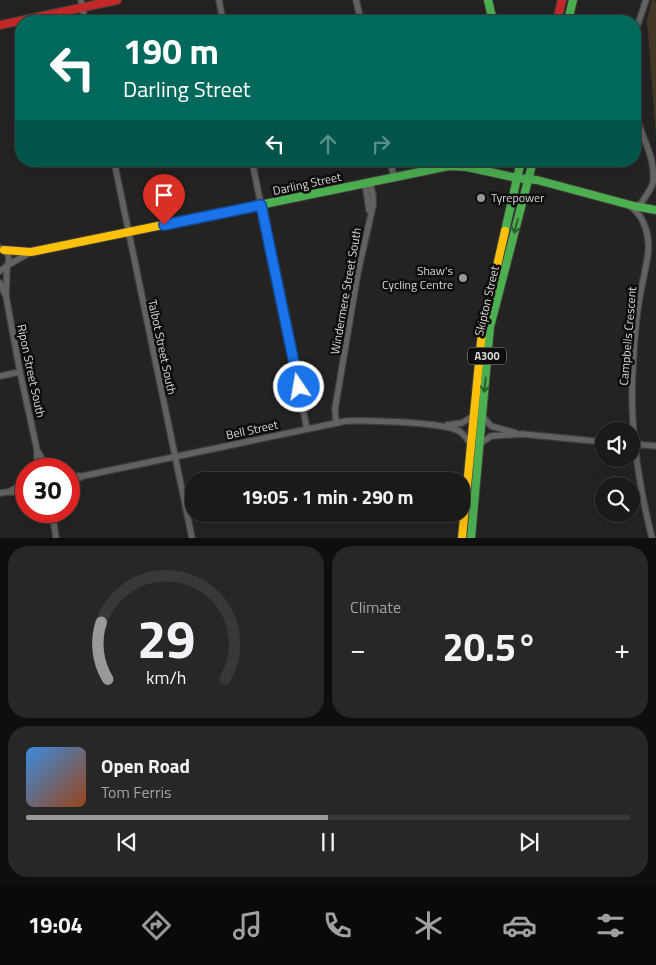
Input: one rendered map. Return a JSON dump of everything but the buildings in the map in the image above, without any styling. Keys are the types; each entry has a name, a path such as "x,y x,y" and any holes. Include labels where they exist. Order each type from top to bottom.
{"main road":[{"path":"37,15 82,4 117,0"},
{"path":"488,0 492,15"},
{"path":"558,15 562,0"},
{"path":"569,15 573,0"},
{"path":"0,24 15,20"},
{"name":"Darling Street","path":"2,248 31,252 367,182 449,167"},
{"name":"Darling Street","path":"464,167 529,179 656,210"},
{"name":"Skipton Street","path":"478,415 483,325 520,167"},
{"name":"Skipton Street","path":"462,538 490,327 532,167"},
{"name":"Skipton Street","path":"471,538 475,445"}],"street":[{"path":"218,0 222,15"},
{"path":"356,0 360,15"},
{"path":"641,15 646,0"},
{"path":"640,207 652,185 655,167 653,154 641,128"},
{"name":"Talbot Street South","path":"115,167 192,538"},
{"path":"253,167 307,429"},
{"path":"392,167 394,177"},
{"name":"Windermere Street South","path":"336,423 335,410 358,272 373,200 367,182"},
{"name":"Campbells Crescent","path":"626,204 634,209 640,217 646,230 648,242 633,360 633,422"},
{"name":"Ripon Street South","path":"2,248 9,257 6,296 37,450 37,458"},
{"name":"Darling Street","path":"0,271 31,252"},
{"name":"Ripon Street South","path":"0,283 6,296"},
{"path":"0,376 20,372"},
{"path":"478,415 492,427 522,434 595,441"},
{"name":"Bell Street","path":"80,477 336,423 359,421 427,425 458,424 478,415"},
{"name":"Bell Street","path":"427,425 458,431 475,445"},
{"path":"475,445 491,436 522,434"},
{"path":"640,445 656,446"},
{"name":"Ripon Street South","path":"37,450 42,458"},
{"name":"Campbells Crescent","path":"637,467 652,538"},
{"path":"8,492 15,488"},
{"path":"0,493 15,492"},
{"path":"53,523 56,538"}],"shaded area":[{"path":"652,0 656,1 656,137 647,20"}],"traffic: fast":[{"path":"488,0 492,15"},
{"path":"569,15 573,0"},
{"path":"221,213 444,167"},
{"path":"467,167 517,178 537,180 656,210"},
{"path":"505,231 520,167"},
{"path":"471,538 490,327 531,167"}],"traffic: slow":[{"path":"4,250 31,252 221,213"},
{"path":"462,538 482,331 505,231"}],"traffic: jam":[{"path":"47,15 117,0"},
{"path":"558,15 562,0"},
{"path":"0,25 15,22"}],"place":[{"name":"Tyrepower","path":"481,198"},
{"name":"Shaw's Cycling Centre","path":"463,278"}],"route":[{"path":"164,225 261,205 299,387"}]}
